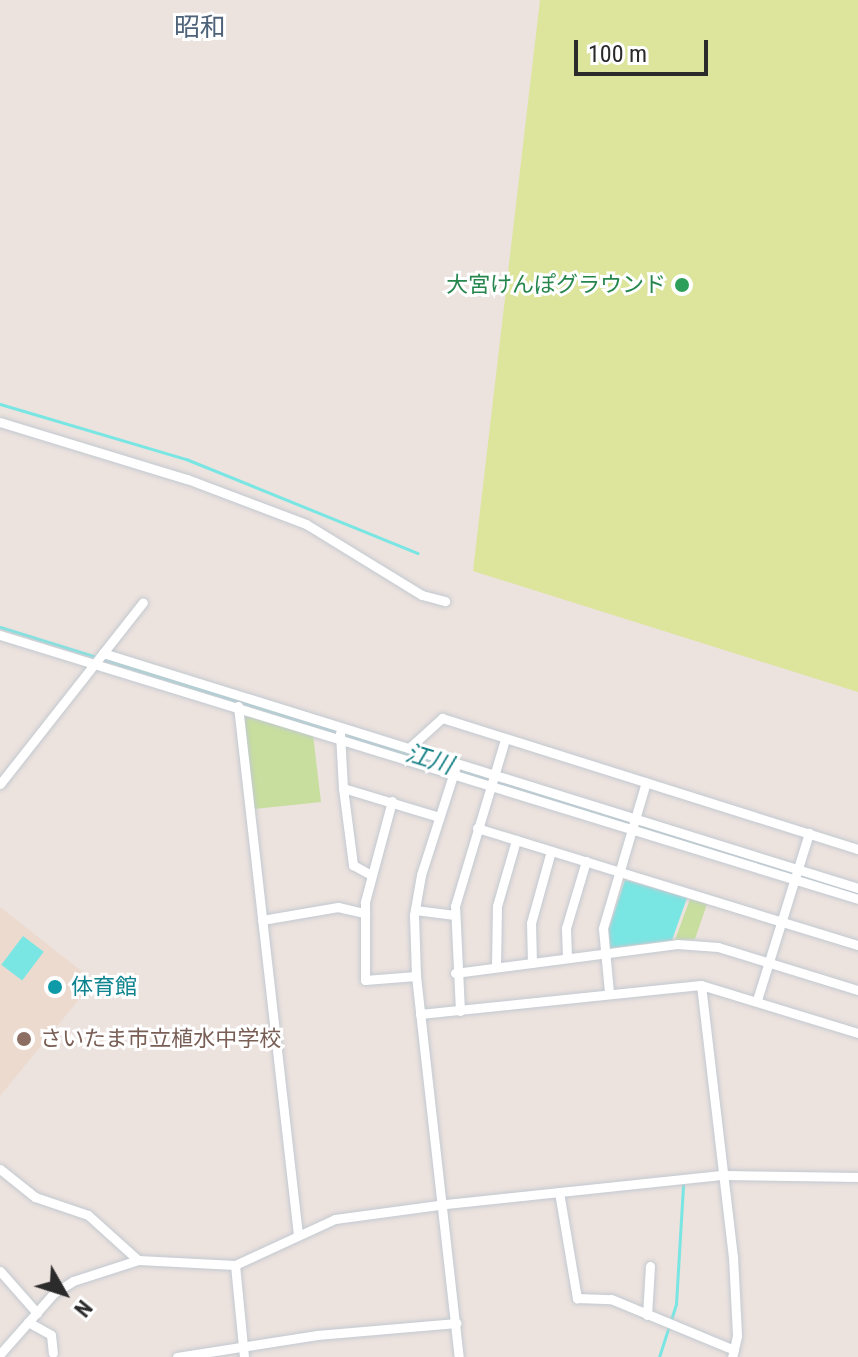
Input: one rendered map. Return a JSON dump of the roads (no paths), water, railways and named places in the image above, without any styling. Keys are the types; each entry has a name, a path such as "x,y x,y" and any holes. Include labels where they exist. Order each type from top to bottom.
{"street":[{"path":"0,422 187,479 306,524 422,595 445,601"},
{"path":"0,784 143,602"},
{"path":"0,635 99,658 796,874 858,888"},
{"path":"99,658 238,706 409,748 455,768"},
{"path":"238,706 298,1235"},
{"path":"409,748 442,718 858,849"},
{"path":"340,733 343,788 353,865 371,875"},
{"path":"460,1011 455,973 455,915 477,828 505,739"},
{"path":"455,768 415,910 416,976 459,1357"},
{"path":"609,992 603,928 646,782"},
{"path":"343,788 439,817"},
{"path":"392,801 371,875 365,913 365,980 416,976"},
{"path":"477,828 858,945"},
{"path":"757,1000 809,833"},
{"path":"496,967 497,906 516,840"},
{"path":"532,963 531,923 551,851"},
{"path":"567,958 566,928 586,861"},
{"path":"796,874 858,899"},
{"path":"262,920 338,907 365,913"},
{"path":"415,910 455,915"},
{"path":"455,973 677,944 718,947 858,990"},
{"path":"420,1014 609,992 701,985 858,1033"},
{"path":"559,1192 577,1298 611,1299 733,1354 733,1256 701,985"},
{"path":"0,1169 35,1197 88,1215 138,1260"},
{"path":"0,1354 37,1313 73,1281 138,1260 235,1265 335,1219 723,1175 858,1177"},
{"path":"235,1265 244,1353"},
{"path":"647,1315 650,1266"},
{"path":"0,1271 37,1313"},
{"path":"28,1322 51,1335 53,1353"},
{"path":"177,1357 244,1353 317,1335 456,1323"}],"water":[{"path":"625,880 687,898 672,940 610,948 609,929"},
{"path":"23,936 44,952 22,980 1,965"}],"waterway":[{"path":"0,404 186,459 418,553"},
{"name":"江川","path":"0,627 858,894"},
{"path":"659,1357 676,1304 683,1185"}],"place":[{"name":"大宮けんぽグラウンド","path":"682,285"},
{"name":"体育館","path":"55,987"},
{"name":"さいたま市立植水中学校","path":"24,1039"}],"district":[{"name":"昭和","path":"200,28"}]}
